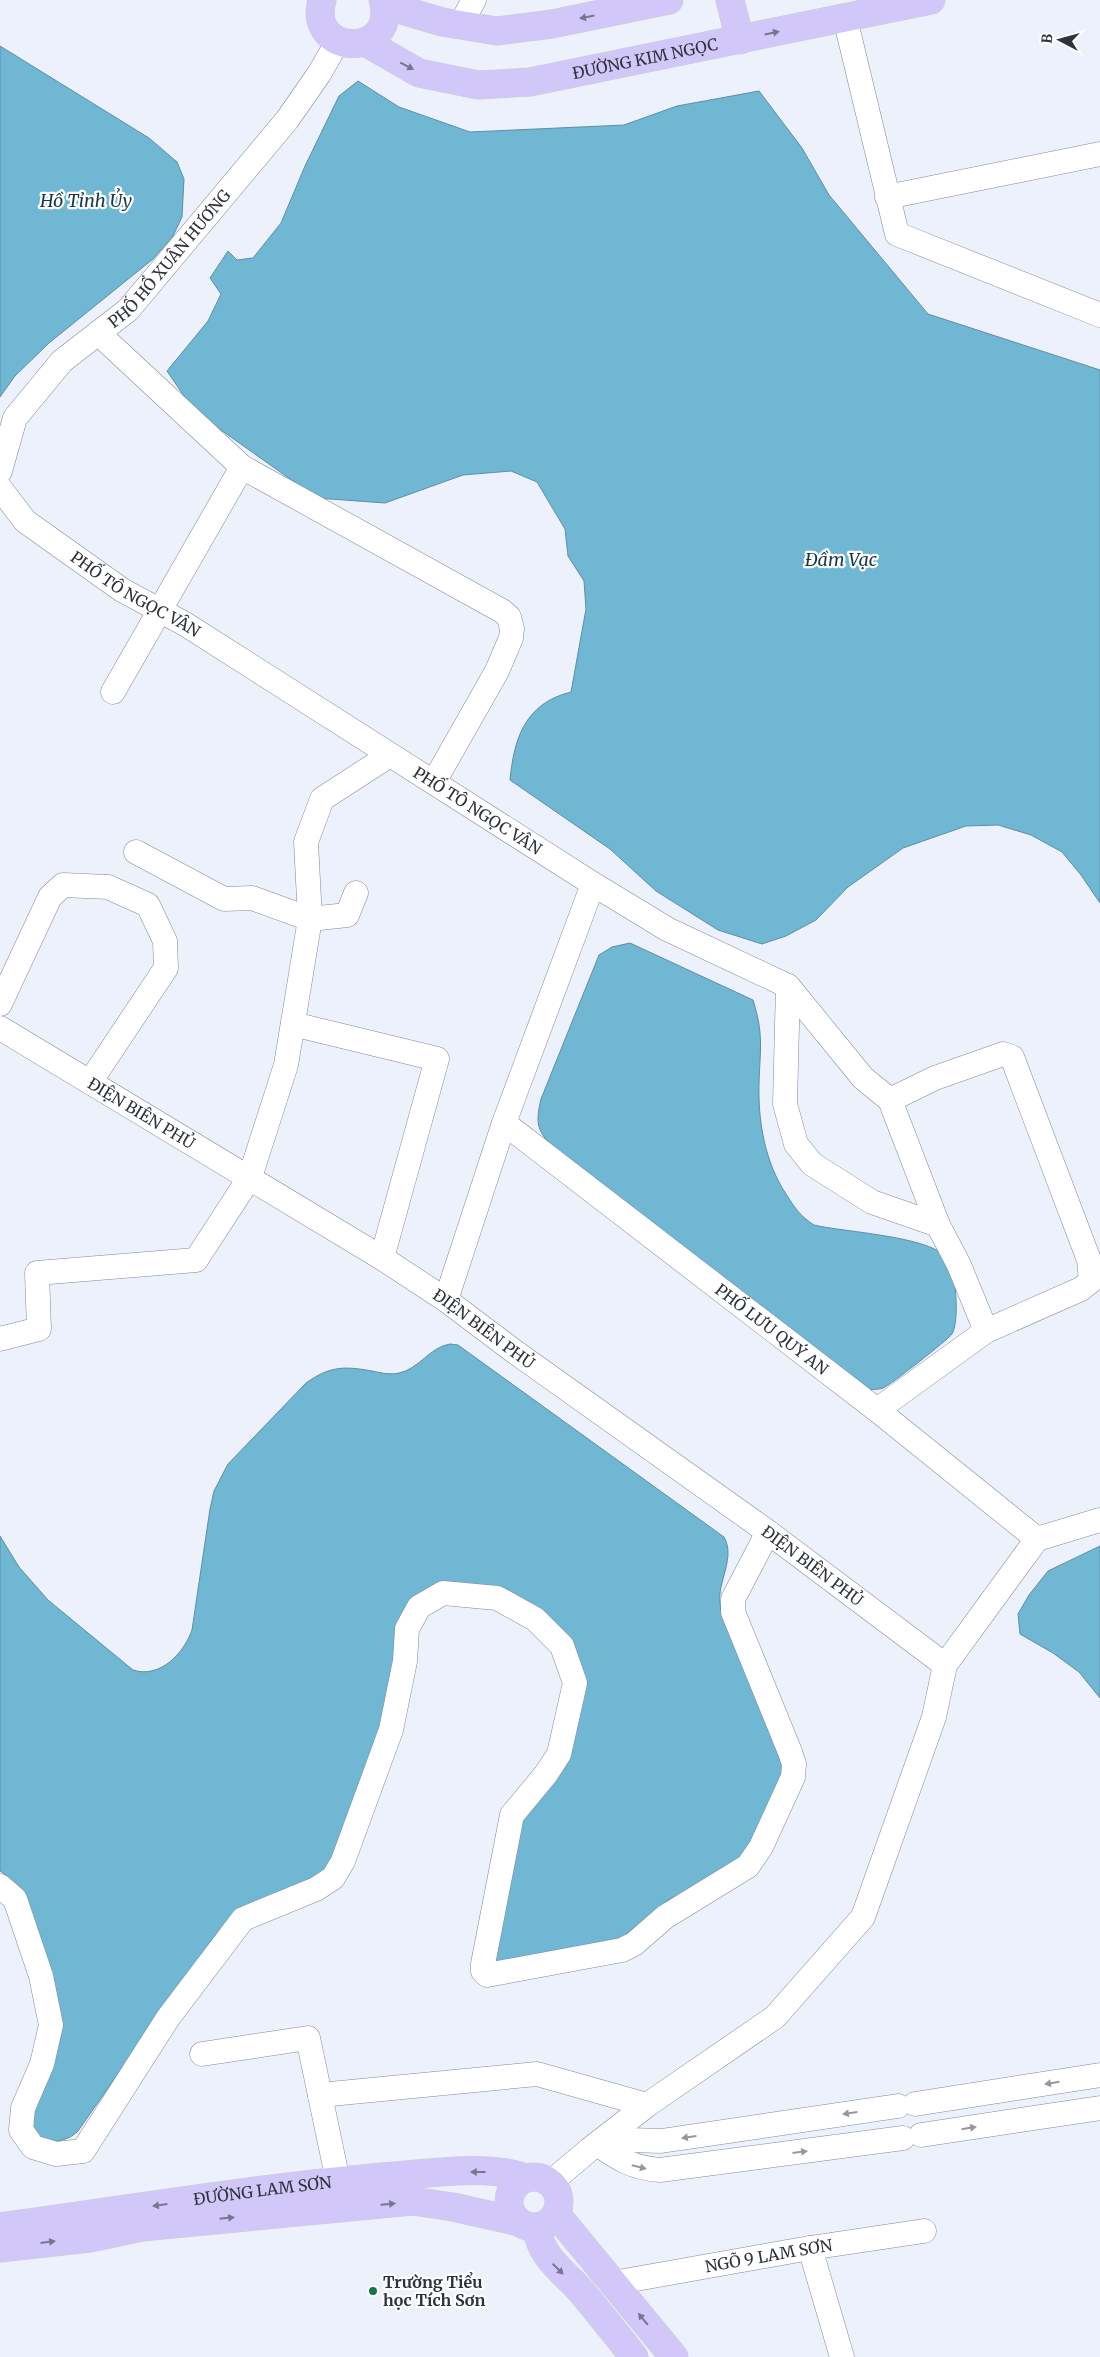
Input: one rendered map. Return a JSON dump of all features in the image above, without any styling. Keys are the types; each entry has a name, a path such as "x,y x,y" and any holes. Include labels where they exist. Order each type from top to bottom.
{"main road":[{"path":"315,4 325,29 338,41 351,44 365,42 373,37 382,25 384,3 460,25 497,31 552,24 613,6 668,0"},
{"path":"730,0 740,40"},
{"name":"ĐƯỜNG KIM NGỌC","path":"365,42 419,72 478,85 530,82 931,0"},
{"name":"ĐƯỜNG LAM SƠN","path":"0,2227 338,2181 445,2172 510,2172 538,2180"},
{"path":"634,2357 580,2290 549,2260 539,2243 537,2221 559,2197 538,2180 518,2182 512,2189 509,2198 513,2215 537,2221 613,2283 674,2357"},
{"name":"ĐƯỜNG LAM SƠN","path":"0,2248 90,2238 142,2227 413,2202 537,2221"}],"street":[{"path":"460,25 474,0"},
{"path":"845,18 897,234 1100,315"},
{"name":"PHỐ HỒ XUÂN HƯƠNG","path":"0,471 15,418 62,361 128,310 287,120 319,74 338,41"},
{"path":"887,197 1100,154"},
{"path":"98,333 242,467 502,611 509,617 512,629 511,638 498,671 434,782"},
{"path":"113,692 242,467"},
{"name":"PHỐ TÔ NGỌC VÂN","path":"0,488 25,521 122,590 185,624 593,884 667,929 788,986"},
{"path":"0,1339 39,1329 37,1273 196,1260 250,1177 286,1064 310,919 306,842 322,800 390,755"},
{"path":"136,852 224,899 252,898 310,919 347,915 356,893"},
{"path":"446,1300 504,1123 593,884"},
{"path":"0,1004 50,897 63,885 108,887 148,905 165,941 166,968 90,1082"},
{"path":"788,986 863,1078 890,1100 938,1225 959,1265 986,1331"},
{"path":"788,986 785,1104 796,1144 812,1164 872,1202 938,1225"},
{"path":"293,1024 437,1059 382,1258"},
{"name":"ĐIỆN BIÊN PHỦ","path":"0,1028 250,1177 382,1258 446,1300 768,1532 945,1664"},
{"path":"877,1410 986,1331 1081,1289 1091,1281 1089,1260 1012,1057 1003,1054 935,1078 890,1100"},
{"name":"PHỐ LƯU QUÝ AN","path":"504,1123 877,1410 1037,1539"},
{"path":"538,2180 603,2139 647,2105 774,2017 864,1917 934,1717 945,1664 1037,1539 1100,1520"},
{"path":"0,1886 15,1900 41,1976 51,2025 42,2064 23,2108 21,2130 33,2147 56,2154 83,2151 168,2018 243,1918 316,1889 333,1878 343,1860 391,1730 405,1661 407,1629 419,1607 443,1593 497,1598 535,1619 562,1646 575,1683 559,1754 546,1774 512,1815 483,1971 487,1975 622,1950 634,1944 666,1917 748,1866 761,1847 793,1777 794,1764 790,1752 733,1612 733,1599 768,1532"},
{"path":"202,2054 308,2038 338,2181"},
{"path":"320,2095 537,2074 647,2105"},
{"path":"603,2139 661,2141 1100,2075"},
{"path":"900,2106 906,2138"},
{"path":"603,2139 626,2163 641,2169 660,2170 906,2138 1100,2108"},
{"name":"NGÕ 9 LAM SƠN","path":"613,2283 810,2248 924,2231"},
{"path":"810,2248 842,2357"}],"water":[{"name":"Hồ Tỉnh Ủy","path":"0,46 149,138 177,162 184,179 182,217 173,236 153,259 49,343 15,376 0,397"},
{"name":"Đầm Vạc","path":"358,81 399,107 470,132 624,125 677,106 759,91 802,148 829,195 928,314 1100,370 1100,903 1062,852 1031,835 998,825 966,826 903,848 848,887 816,920 786,936 762,944 718,930 656,891 610,849 510,780 515,750 525,724 543,704 571,692 586,609 584,581 568,556 565,529 537,482 511,471 463,475 385,503 317,498 204,418 184,396 167,371 208,321 221,294 210,278 228,251 237,260 253,258 281,223 305,166 339,96"},
{"path":"630,943 753,1000 760,1033 759,1098 764,1141 779,1182 801,1215 814,1225 904,1239 936,1250 946,1257 952,1272 956,1295 956,1318 952,1334 919,1362 883,1388 864,1390 558,1153 542,1134 538,1123 541,1099 599,955 612,947"},
{"path":"450,1344 458,1345 724,1537 728,1553 721,1587 721,1611 742,1653 782,1765 782,1776 745,1855 722,1873 668,1900 615,1943 498,1963 496,1958 517,1828 580,1688 527,1609 417,1598 386,1715 330,1868 220,1929 78,2131 68,2138 57,2141 45,2141 33,2137 29,2111 60,2041 62,2030 15,1885 0,1871 0,1536 19,1567 48,1600 133,1670 152,1671 170,1662 177,1655 192,1630 210,1509 214,1491 228,1464 306,1383 322,1373 345,1368 386,1374 399,1373 413,1367 436,1349"},
{"path":"1100,1546 1100,1698 1079,1672 1053,1653 1020,1634 1018,1614 1029,1595 1048,1571"}],"place":[{"name":"Trường Tiểu học Tích Sơn","path":"373,2291"}]}
